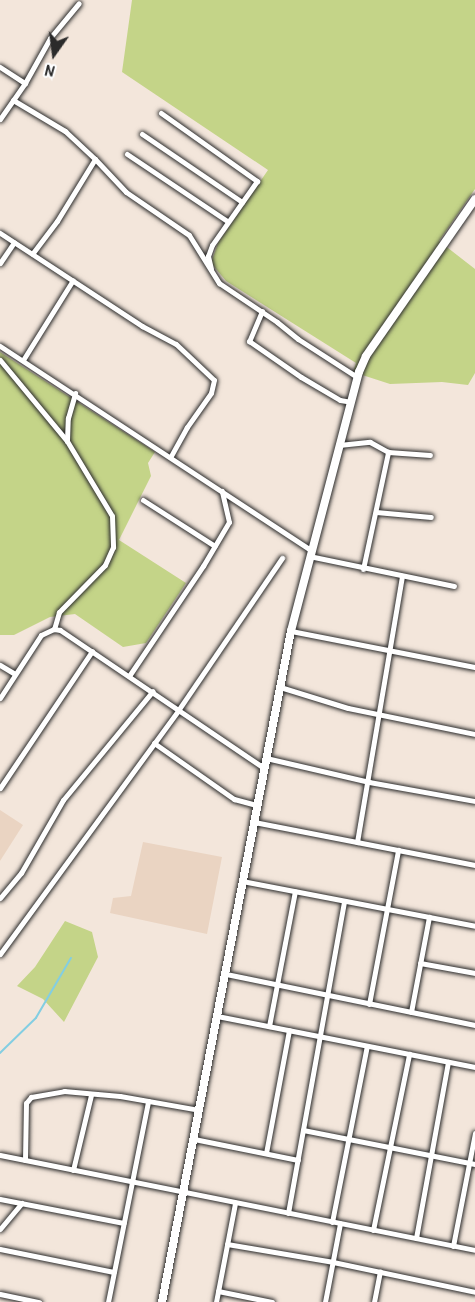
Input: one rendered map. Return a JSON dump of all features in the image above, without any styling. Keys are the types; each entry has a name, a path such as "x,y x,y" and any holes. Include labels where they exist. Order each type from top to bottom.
{"street":[{"path":"0,119 25,83 50,38 79,3"},
{"path":"0,67 25,83"},
{"path":"13,100 65,131 126,192 189,235 219,283 262,311 298,339 357,377"},
{"path":"161,113 256,181 212,245 208,256 211,271"},
{"path":"142,134 242,202"},
{"path":"127,154 227,221"},
{"path":"32,254 57,221 95,159"},
{"path":"162,1302 291,631 357,377 366,356 472,209 475,199"},
{"path":"0,233 142,326 176,344 214,380 211,393 187,427 171,456"},
{"path":"0,263 14,242"},
{"path":"23,360 73,280"},
{"path":"262,311 249,341 301,377 340,400 351,402"},
{"path":"0,346 171,456 310,553 363,569 454,586"},
{"path":"0,360 67,441 112,516 113,548 105,565 59,612 54,629"},
{"path":"67,441 68,418 75,393"},
{"path":"339,445 370,442 388,452 430,455"},
{"path":"363,569 388,452"},
{"path":"129,676 215,546 230,519 222,491"},
{"path":"143,500 215,546"},
{"path":"376,512 431,517"},
{"path":"0,954 179,709 282,558"},
{"path":"357,842 369,782 402,576"},
{"path":"0,698 41,635 54,629 65,633 153,691 264,768"},
{"path":"291,631 475,667"},
{"path":"0,788 92,651"},
{"path":"0,665 15,674"},
{"path":"280,687 378,715 475,734"},
{"path":"0,898 21,873 63,800 153,691"},
{"path":"154,743 234,799 257,805"},
{"path":"267,758 369,782 475,801"},
{"path":"254,822 475,865"},
{"path":"369,1004 398,850"},
{"path":"242,881 475,926"},
{"path":"269,1026 295,891"},
{"path":"288,1213 344,901"},
{"path":"411,1012 429,917"},
{"path":"420,963 475,973"},
{"path":"226,974 475,1025"},
{"path":"217,1016 475,1067"},
{"path":"266,1153 289,1030"},
{"path":"332,1222 367,1046"},
{"path":"373,1230 409,1054"},
{"path":"416,1238 448,1062"},
{"path":"25,1160 28,1100 64,1091 148,1101 199,1110"},
{"path":"73,1170 91,1095"},
{"path":"108,1302 148,1101"},
{"path":"303,1130 472,1163"},
{"path":"453,1246 472,1163 475,1133"},
{"path":"194,1139 298,1160"},
{"path":"0,1155 475,1250"},
{"path":"0,1199 124,1223"},
{"path":"0,1229 22,1203"},
{"path":"216,1302 235,1203"},
{"path":"325,1302 340,1223"},
{"path":"227,1244 333,1262 475,1292"},
{"path":"0,1249 114,1272"},
{"path":"374,1302 380,1272"},
{"path":"218,1291 272,1302"},
{"path":"0,1294 39,1302"}],"shaded area":[{"path":"0,810 23,825 0,861"},
{"path":"143,842 222,857 207,934 110,913 113,898 131,896"}],"green space":[{"path":"132,0 475,0 475,189 439,241 475,269 475,373 468,385 442,382 390,384 353,372 356,363 226,281 211,263 218,243 268,170 122,72"},
{"path":"0,352 155,452 148,463 151,476 119,540 186,583 146,643 123,647 75,614 50,617 14,635 0,635"},
{"path":"65,921 92,932 98,957 64,1022 43,999 17,986 35,967"}],"waterway":[{"path":"0,1053 36,1018 71,958"}]}
